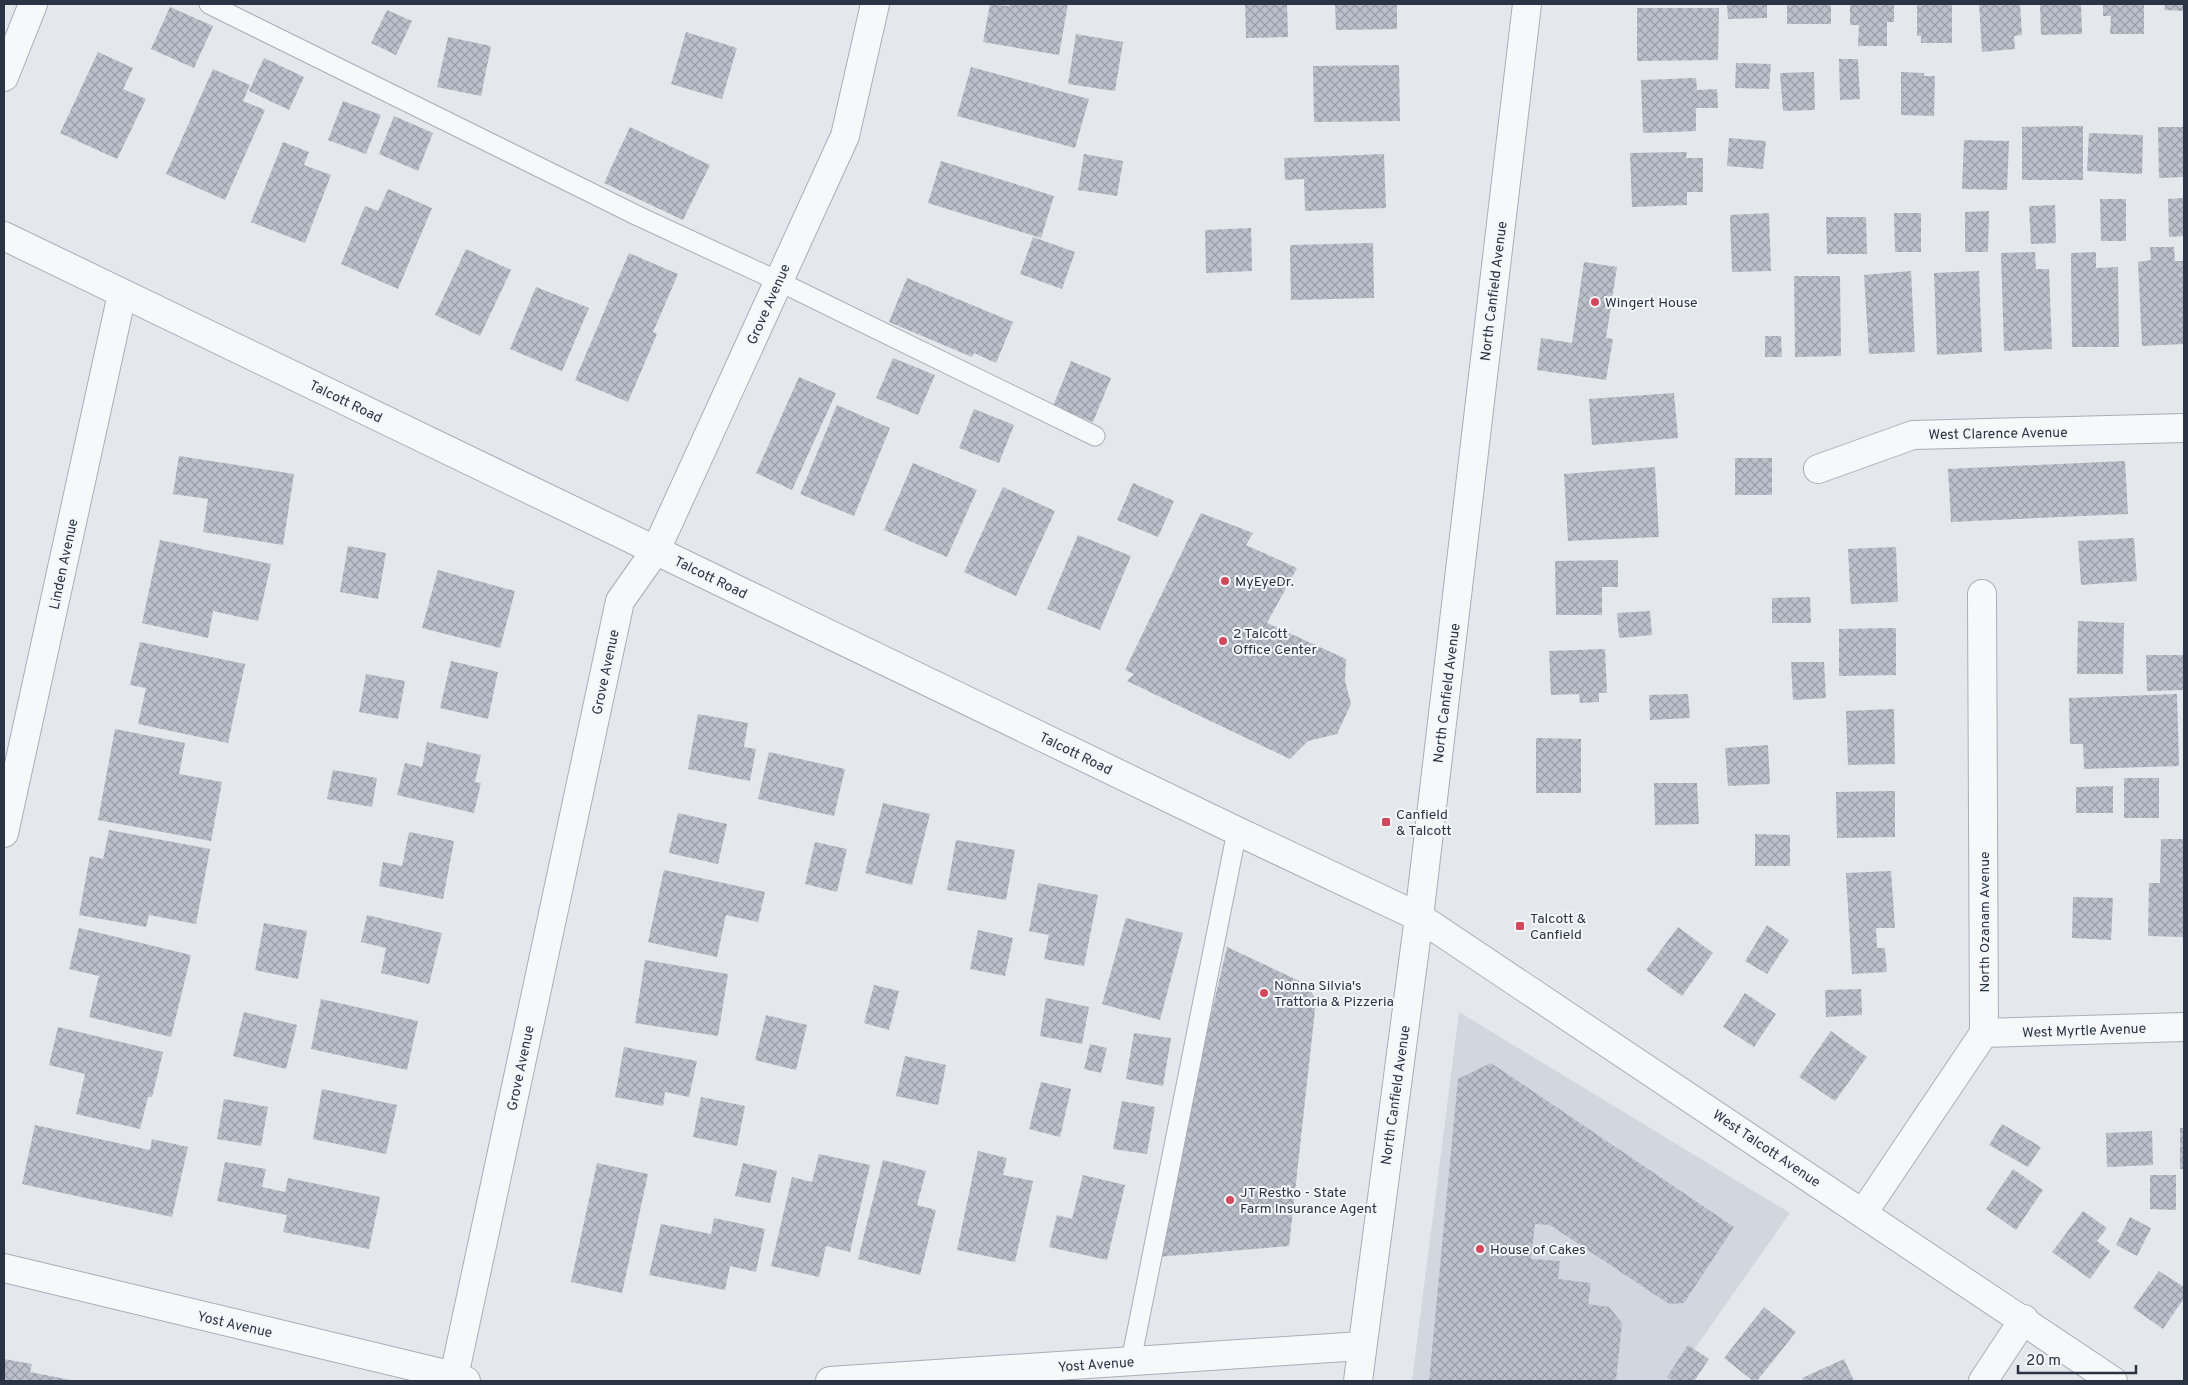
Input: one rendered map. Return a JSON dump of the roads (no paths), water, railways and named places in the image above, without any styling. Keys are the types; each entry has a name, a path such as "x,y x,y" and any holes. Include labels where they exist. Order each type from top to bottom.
{"street":[{"path":"4,77 33,4"},
{"name":"Grove Avenue","path":"458,1380 620,601 656,550 845,136 875,4"},
{"name":"North Canfield Avenue","path":"1358,1381 1361,1346 1419,917 1527,4"},
{"name":"Talcott Road","path":"4,236 1237,832 1419,917"},
{"name":"Linden Avenue","path":"4,833 122,294"},
{"name":"West Clarence Avenue","path":"1818,469 1913,435 2184,428"},
{"name":"North Ozanam Avenue","path":"1982,594 1984,1032"},
{"name":"West Talcott Avenue","path":"1419,917 2024,1319 2114,1381"},
{"name":"West Myrtle Avenue","path":"1984,1032 2184,1027"},
{"path":"1863,1213 1984,1032"},
{"name":"Yost Avenue","path":"4,1268 458,1380"},
{"path":"1983,1381 2024,1319"},
{"name":"Yost Avenue","path":"830,1381 1361,1346"}],"lane":[{"path":"209,4 638,216 778,281 1095,436"},
{"path":"1131,1361 1237,832"}],"place":[{"name":"Wingert House","path":"1595,302"},
{"name":"MyEyeDr.","path":"1225,581"},
{"name":"2 Talcott Office Center","path":"1223,641"},
{"name":"Canfield & Talcott","path":"1386,822"},
{"name":"Talcott & Canfield","path":"1520,926"},
{"name":"Nonna Silvia's Trattoria & Pizzeria","path":"1264,993"},
{"name":"JT Restko - State Farm Insurance Agent","path":"1230,1200"},
{"name":"House of Cakes","path":"1480,1249"}]}
